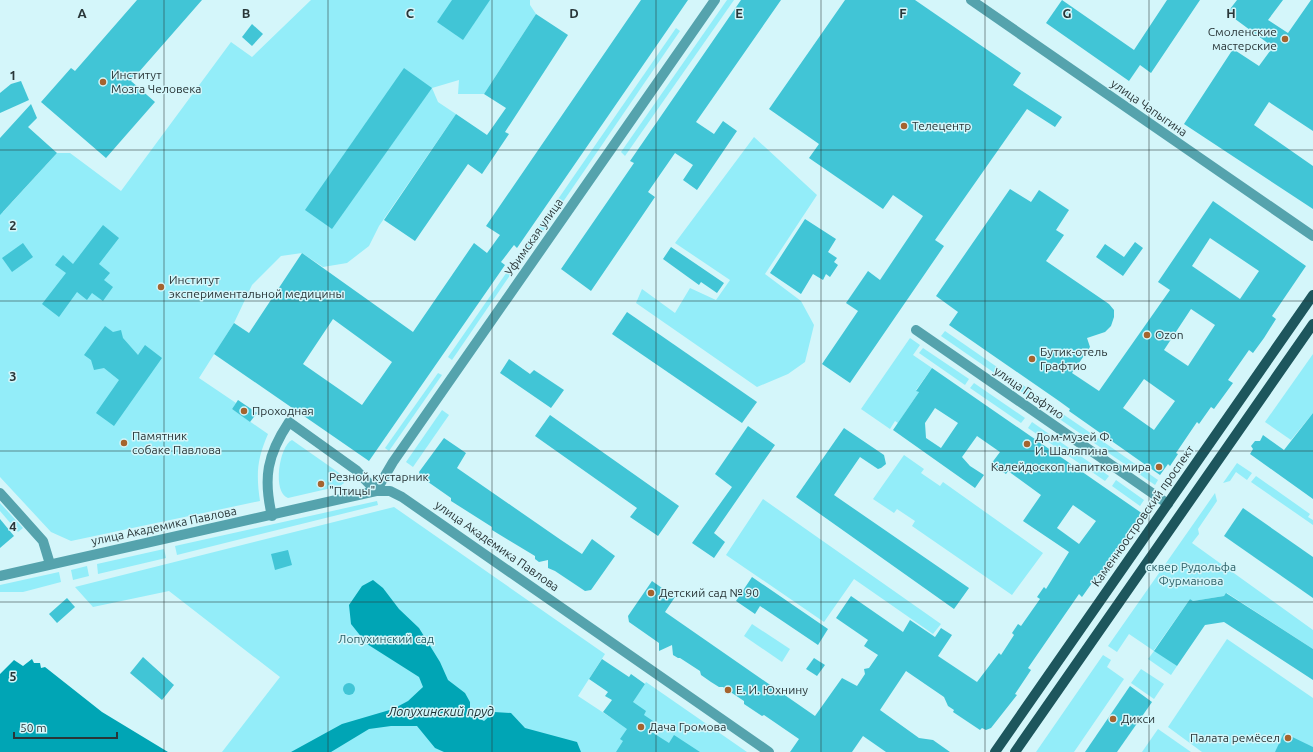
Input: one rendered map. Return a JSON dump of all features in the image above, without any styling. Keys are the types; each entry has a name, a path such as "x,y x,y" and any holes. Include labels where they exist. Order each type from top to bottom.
{"main road":[{"name":"Каменноостровский проспект","path":"995,752 1313,295"},
{"path":"1014,752 1313,324"}],"street":[{"name":"Уфимская улица","path":"376,491 393,462 715,0"},
{"name":"улица Чапыгина","path":"971,0 1313,236"},
{"name":"улица Графтио","path":"916,330 1168,504"},
{"path":"272,516 267,491 270,458 276,442 289,422 356,470 376,491"},
{"name":"улица Академика Павлова","path":"0,576 272,516 376,491 390,491 402,497 768,752"},
{"path":"0,493 43,542 50,564"}],"green space":[{"name":"Институт экспериментальной медицины","path":"311,0 530,0 530,5 536,14 484,94 458,94 459,80 432,88 438,102 456,114 379,226 369,246 347,263 323,267 302,253 281,256 252,285 234,323 199,378 236,403 232,409 268,434 258,467 260,501 71,541 51,532 0,477 0,209 3,212 57,153 70,153 121,191 231,42 252,57"},
{"path":"727,0 734,0 625,156 621,152"},
{"path":"676,28 680,31 530,250 525,247"},
{"path":"754,137 817,195 765,274 801,301 814,325 805,362 788,374 757,387 636,303 642,289 675,313 690,288 716,300 730,280 675,243"},
{"path":"511,266 515,268 452,360 448,357"},
{"path":"945,331 1046,401 1042,406 941,336"},
{"path":"910,338 920,345 913,355 932,368 916,390 919,392 898,423 895,421 890,429 861,409"},
{"path":"923,348 969,379 965,385 919,353"},
{"path":"1313,354 1313,413 1291,440 1265,422"},
{"path":"438,373 442,375 389,451 385,448"},
{"path":"974,383 1025,418 1021,423 970,388"},
{"path":"1054,408 1092,434 1088,439 1051,413"},
{"path":"442,410 449,415 413,467 406,462"},
{"path":"1032,422 1109,476 1105,481 1028,428"},
{"path":"1098,438 1158,480 1155,485 1094,443"},
{"path":"292,440 342,475 344,483 340,486 288,498 283,494 280,488 279,469 287,444"},
{"path":"904,455 924,469 921,473 940,486 943,482 1043,553 1012,595 912,526 915,521 897,509 894,513 873,499"},
{"path":"1237,463 1252,473 1247,480 1236,472 1230,481 1223,483"},
{"path":"1256,476 1310,514 1308,517 1313,520 1313,525 1251,482"},
{"path":"1116,480 1144,500 1140,506 1112,486"},
{"name":"сквер Рудольфа Фурманова","path":"1215,493 1217,501 1198,529 1199,534 1192,543 1313,630 1313,649 1227,593 1224,596 1193,601 1190,599 1154,650 1177,666 1171,675 1148,659 1154,651 1129,634 1117,652 1108,646"},
{"path":"763,499 941,624 933,634 854,579 824,622 726,555"},
{"path":"377,501 378,505 177,555 175,546"},
{"path":"0,503 23,528 18,532 0,511"},
{"name":"Лопухинский сад","path":"394,507 605,654 578,696 619,723 646,682 747,752 222,752 280,677 169,591 93,607 75,587"},
{"path":"164,549 166,558 98,574 97,564"},
{"path":"87,566 89,576 73,580 71,570"},
{"path":"59,572 61,582 23,592 0,592 0,585"},
{"path":"752,624 790,649 782,662 744,636"},
{"path":"1227,639 1313,698 1313,752 1202,752 1168,727"},
{"path":"1103,655 1111,660 1107,667 1124,679 1074,752 1036,752"},
{"path":"1141,669 1164,684 1154,699 1131,683"},
{"path":"1158,729 1191,752 1142,752"}],"water":[{"name":"Лопухинский пруд","path":"373,580 383,588 399,609 419,628 440,662 448,680 465,693 470,702 470,713 484,721 494,712 511,713 525,728 577,742 581,752 444,752 435,748 417,726 391,726 369,729 331,752 291,752 342,724 393,709 408,701 423,687 419,677 367,644 351,624 349,605 362,586"},
{"path":"32,659 34,663 40,663 41,668 45,667 102,712 168,752 0,752 0,674 14,660 23,666"}],"building":[{"path":"137,0 202,0 131,81 155,102 106,158 41,102 71,68 75,71"},
{"path":"452,0 490,0 463,40 437,22"},
{"path":"641,0 688,0 517,248 514,245 501,262 505,265 369,461 214,354 234,323 249,333 302,253 413,332 474,243 487,253 500,235 486,226","holes":["333,319 392,362 362,405 303,364"]},
{"path":"741,0 781,0 696,122 714,134 723,121 737,131 697,190 683,180 693,165 675,153 648,192 655,197 591,291 561,269 634,163 630,161"},
{"name":"Телецентр","path":"845,0 915,0 1021,73 1013,85 1062,117 1055,127 1027,109 935,240 944,246 850,383 822,364 858,311 846,303 868,271 880,280 923,216 893,195 883,209 809,158 819,144 769,109"},
{"path":"1062,0 1134,50 1167,0 1200,0 1151,73 1140,65 1129,81 1046,23"},
{"path":"1237,0 1283,0 1268,20 1288,33 1311,0 1313,0 1313,131 1269,102 1254,125 1313,166 1313,209 1184,124 1233,49 1259,66 1273,47 1227,13"},
{"path":"536,14 568,35 505,132 509,134 482,174 468,164 415,241 384,220 456,114 487,135 506,108 484,94"},
{"path":"252,24 263,34 252,46 242,37"},
{"path":"404,68 432,88 332,229 305,210"},
{"path":"21,81 29,100 0,113 0,93 11,84"},
{"path":"31,104 37,118 28,127 57,153 0,215 0,138"},
{"path":"1010,189 1031,202 1039,190 1069,210 1056,230 1064,235 1046,261 1109,304 1114,310 1114,317 1111,326 1105,332 1087,338 1090,347 1072,373 1099,391 1170,290 1158,282 1213,201 1306,266 1272,316 1276,319 1264,338 1253,353 1249,350 1228,380 1233,383 1214,409 1211,407 1199,424 1197,422 1176,453 1178,454 1170,466 1168,464 1160,475 1069,411 1070,409 1059,401 949,325 958,312 936,296","holes":["1210,238 1259,271 1240,299 1192,266","1191,309 1215,325 1188,366 1164,350","1144,379 1175,401 1154,430 1123,408"]},
{"path":"805,219 836,239 828,252 837,258 834,262 838,265 830,277 826,274 823,280 813,274 801,294 770,273"},
{"path":"103,225 119,238 99,264 110,273 104,280 113,287 103,301 92,293 87,300 77,292 59,317 42,304 66,273 55,265 63,255 73,264"},
{"path":"1135,242 1143,248 1123,276 1096,257 1105,244 1124,257"},
{"path":"23,243 33,257 12,272 2,258"},
{"path":"671,247 724,283 717,293 701,282 699,285 663,259"},
{"path":"627,312 757,402 742,423 612,334"},
{"path":"105,326 113,332 121,330 123,338 138,355 145,345 162,358 114,426 96,413 119,380 104,368 94,370 91,360 84,355"},
{"path":"509,359 530,374 534,370 564,390 551,408 500,373"},
{"path":"932,368 1143,514 1102,575 1099,573 1082,597 1079,594 1028,668 1031,670 1015,694 1017,695 991,728 986,730 982,728 980,730 953,712 954,710 948,706 944,697 906,671 880,710 919,738 933,740 950,752 886,752 863,736 852,752 790,752 799,739 764,715 762,716 744,704 744,701 723,687 719,687 711,682 701,675 700,671 673,655 672,645 659,651 659,643 629,622 628,616 652,581 675,597 665,612 815,716 842,678 857,686 865,674 864,669 869,668 878,655 864,646 868,640 836,618 851,596 903,632 910,620 935,637 941,628 952,635 938,656 977,682 999,653 1001,655 1014,635 1012,633 1018,624 1021,626 1040,599 1037,597 1044,587 1046,589 1069,552 1023,521 1041,495 1008,471 1006,474 991,464 1000,452 977,436 962,457 970,466 984,475 975,488 893,430 919,392 916,391","holes":["935,408 958,423 941,448 926,438 925,423","1073,505 1096,521 1079,544 1057,528"]},
{"name":"Проходная","path":"238,400 257,413 250,422 232,409"},
{"path":"1313,413 1313,499 1250,454 1253,449 1251,446 1255,441 1260,441 1263,435 1284,450"},
{"path":"550,415 679,506 658,536 630,517 637,508 535,436"},
{"path":"748,426 775,445 714,533 725,542 714,558 692,543 732,487 715,474"},
{"path":"844,428 884,455 886,464 878,469 860,457 834,495 969,588 954,609 796,497"},
{"path":"444,438 466,453 457,468 561,540 582,554 592,539 615,556 591,590 585,591 548,568 548,560 539,562 535,559 535,556 492,530 492,527 451,501 451,498 421,477 419,472"},
{"path":"1243,508 1313,557 1313,598 1224,536"},
{"path":"0,519 14,536 0,548"},
{"path":"288,550 292,565 275,570 271,554"},
{"path":"752,577 828,629 818,645 760,606 755,614 736,601"},
{"path":"1226,593 1313,649 1313,680 1224,622 1205,625 1177,666 1154,651 1190,599 1193,601 1224,596"},
{"path":"67,598 75,607 57,623 49,614"},
{"path":"143,657 174,685 162,700 130,673"},
{"path":"814,658 825,665 817,676 806,669"},
{"path":"602,659 629,677 631,674 645,684 633,702 646,711 644,715 656,723 650,731 669,743 674,735 700,752 616,752 623,741 620,739 627,729 603,712 612,700 605,696 608,692 589,679"},
{"path":"351,683 354,684 354,694 347,695 344,694 343,687 344,684"},
{"path":"1130,686 1152,702 1117,752 1085,752"},
{"name":"Палата ремёсел","path":"1284,733 1313,747 1313,752 1275,752"}],"place":[{"name":"Смоленские мастерские","path":"1285,39"},
{"name":"Институт Мозга Человека","path":"103,82"},
{"name":"Телецентр","path":"904,126"},
{"name":"Институт экспериментальной медицины","path":"161,287"},
{"name":"Ozon","path":"1147,335"},
{"name":"Бутик-отель Графтио","path":"1032,359"},
{"name":"Проходная","path":"244,411"},
{"name":"Памятник собаке Павлова","path":"124,443"},
{"name":"Дом-музей Ф. И. Шаляпина","path":"1027,444"},
{"name":"Калейдоскоп напитков мира","path":"1159,467"},
{"name":"Резной кустарник \"Птицы\"","path":"321,484"},
{"name":"Детский сад № 90","path":"651,593"},
{"name":"Е. И. Юхнину","path":"728,690"},
{"name":"Дикси","path":"1113,719"},
{"name":"Дача Громова","path":"641,727"},
{"name":"Палата ремёсел","path":"1288,738"}]}
